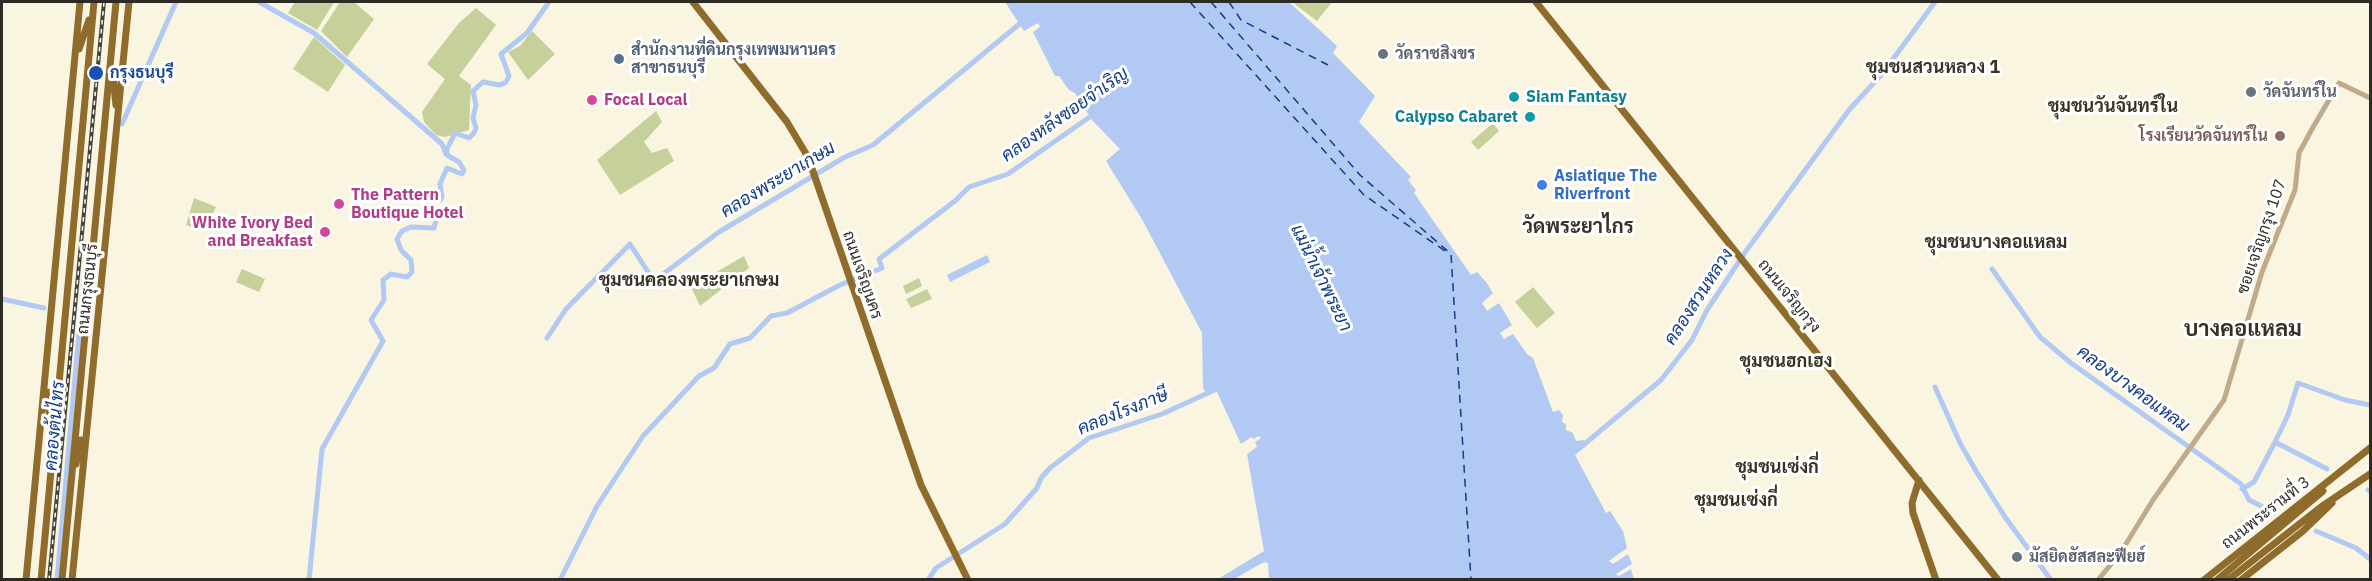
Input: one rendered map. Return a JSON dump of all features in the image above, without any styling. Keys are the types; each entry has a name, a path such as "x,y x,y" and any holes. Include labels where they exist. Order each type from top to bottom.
{"main road":[{"name":"ถนนกรุงธนบุรี","path":"26,579 80,2"},
{"name":"ถนนกรุงธนบุรี","path":"62,579 116,2"},
{"name":"ถนนกรุงธนบุรี","path":"72,579 129,2"},
{"name":"ถนนเจริญนคร","path":"693,2 787,122 814,175 921,485 968,579"},
{"name":"ถนนเจริญกรุง","path":"1536,2 1998,579"},
{"name":"ถนนกรุงธนบุรี","path":"41,579 93,5"},
{"path":"75,60 93,5"},
{"path":"111,52 117,122"},
{"path":"45,378 53,444"},
{"path":"69,494 89,408"},
{"name":"ถนนพระรามที่ 3","path":"2204,579 2370,448"},
{"name":"ถนนพระรามที่ 3","path":"2217,579 2274,534 2345,469"},
{"name":"ถนนพระรามที่ 3","path":"2228,579 2370,474"},
{"path":"1919,480 1912,513 1936,579"},
{"name":"ถนนพระรามที่ 3","path":"2241,579 2303,531 2338,497"},
{"path":"36,579 44,540"}],"street":[{"name":"ซอยเจริญกรุง 107","path":"2098,579 2121,552 2188,449 2219,409 2226,394 2262,272 2295,190 2299,153 2312,129 2339,83 2370,98"}],"green space":[{"path":"295,2 334,2 317,30 288,13"},
{"path":"340,2 354,2 374,19 347,57 321,31"},
{"path":"1292,2 1332,2 1317,21"},
{"path":"476,8 496,25 459,76 471,85 469,130 445,137 436,135 424,122 422,112 445,79 427,64 459,23"},
{"path":"532,31 555,54 528,80 508,52 520,46"},
{"path":"314,37 345,65 328,92 293,69"},
{"path":"656,111 662,122 644,142 652,153 667,148 674,161 620,195 597,160"},
{"path":"1493,123 1499,131 1478,150 1471,142"},
{"path":"194,198 216,207 204,231 186,225"},
{"path":"744,256 749,268 700,306 691,287"},
{"path":"242,269 265,279 259,292 236,282"},
{"path":"919,278 922,286 906,294 903,286"},
{"path":"1533,287 1555,313 1537,328 1515,302"},
{"path":"927,289 932,299 911,308 906,299"}],"water":[{"name":"แม่น้ำเจ้าพระยา","path":"1005,2 1289,2 1337,46 1333,53 1375,96 1359,122 1411,177 1408,180 1416,190 1414,193 1471,275 1477,272 1486,282 1493,293 1482,303 1487,311 1499,303 1512,325 1500,333 1504,339 1513,334 1527,354 1533,358 1553,412 1559,410 1563,415 1562,422 1566,424 1566,430 1573,433 1576,441 1584,440 1587,445 1575,455 1606,513 1610,511 1623,531 1627,548 1609,561 1613,564 1628,554 1632,564 1616,574 1619,576 1631,569 1634,579 1269,579 1268,563 1264,562 1234,579 1218,579 1264,551 1247,454 1257,447 1255,442 1261,438 1251,437 1241,444 1216,390 1206,393 1203,388 1202,333 1143,221 1106,161 1120,149 1092,120 1075,93 1069,90 1059,76 1055,76 1033,32 1040,27 1038,23 1024,31"},
{"path":"987,255 990,262 950,282 947,275"}],"waterway":[{"name":"คลองต้นไทร","path":"122,124 176,2"},
{"path":"259,2 314,33 442,144 446,154"},
{"path":"309,580 322,449 383,341 371,320 384,300 383,280 391,274 407,277 412,272 411,260 401,250 397,239 402,231 411,227 434,228 436,220 426,210 426,203 430,198 440,200 442,197 440,184 447,168 462,174 464,170 459,162 447,155 447,149 455,133 469,138 474,133 476,128 473,118 476,105 473,91 483,82 500,85 506,82 509,76 501,54 527,33 549,2"},
{"name":"คลองสวนหลวง","path":"1581,447 1661,380 1692,340 1707,310 1746,251 1849,110 1882,74 1935,2"},
{"name":"คลองพระยาเกษม","path":"547,338 566,309 630,244 652,278 658,278 719,232 845,157 873,145 1023,21"},
{"name":"คลองหลังซอยจำเริญ","path":"560,580 597,506 643,436 699,376 714,368 730,344 750,338 771,316 787,313 840,285 882,268 879,259 955,201 969,187 1008,174 1094,114"},
{"name":"คลองบางคอแหลม","path":"1992,269 2040,337 2071,363 2241,484 2249,500 2275,513"},
{"name":"คลองต้นไทร","path":"57,580 84,276"},
{"path":"2,299 44,308"},
{"path":"2275,442 2288,415 2298,383 2345,400 2370,405"},
{"name":"คลองโรงภาษี","path":"928,580 936,568 1005,524 1037,488 1041,478 1050,468 1089,438 1162,414 1221,387"},
{"path":"1935,387 1960,443 1976,471 2005,517 2051,580"},
{"path":"2242,489 2254,482 2275,442 2327,469"},
{"name":"คลองบางคอแหลม","path":"2316,531 2356,548 2370,559"}],"ferry route":[{"path":"1190,2 1364,195 1448,253"},
{"path":"1211,2 1360,175 1451,254 1471,580"},
{"path":"1229,2 1241,20 1328,65"}],"railway":[{"path":"49,580 104,2"}],"place":[{"name":"วัดราชสิงขร","path":"1383,54"},
{"name":"สํานักงานที่ดินกรุงเทพมหานคร สาขาธนบุรี","path":"619,59"},
{"name":"กรุงธนบุรี","path":"96,73"},
{"name":"วัดจันทร์ใน","path":"2251,92"},
{"name":"Siam Fantasy","path":"1514,97"},
{"name":"Focal Local","path":"592,100"},
{"name":"Calypso Cabaret","path":"1530,117"},
{"name":"โรงเรียนวัดจันทร์ใน","path":"2280,136"},
{"name":"Asiatique The Riverfront","path":"1542,185"},
{"name":"The Pattern Boutique Hotel","path":"339,204"},
{"name":"White Ivory Bed and Breakfast","path":"325,232"},
{"name":"มัสยิดฮัสสละฟียฮ์","path":"2017,557"}],"district":[{"name":"ชุมชนสวนหลวง 1","path":"1933,68"},
{"name":"ชุมชนวันจันทร์ใน","path":"2113,107"},
{"name":"วัดพระยาไกร","path":"1578,227"},
{"name":"ชุมชนบางคอแหลม","path":"1996,243"},
{"name":"ชุมชนคลองพระยาเกษม","path":"689,281"},
{"name":"บางคอแหลม","path":"2243,330"},
{"name":"ชุมชนฮกเฮง","path":"1786,362"},
{"name":"ชุมชนเซ่งกี่","path":"1777,468"},
{"name":"ชุมชนเซ่งกี่","path":"1736,501"}]}
